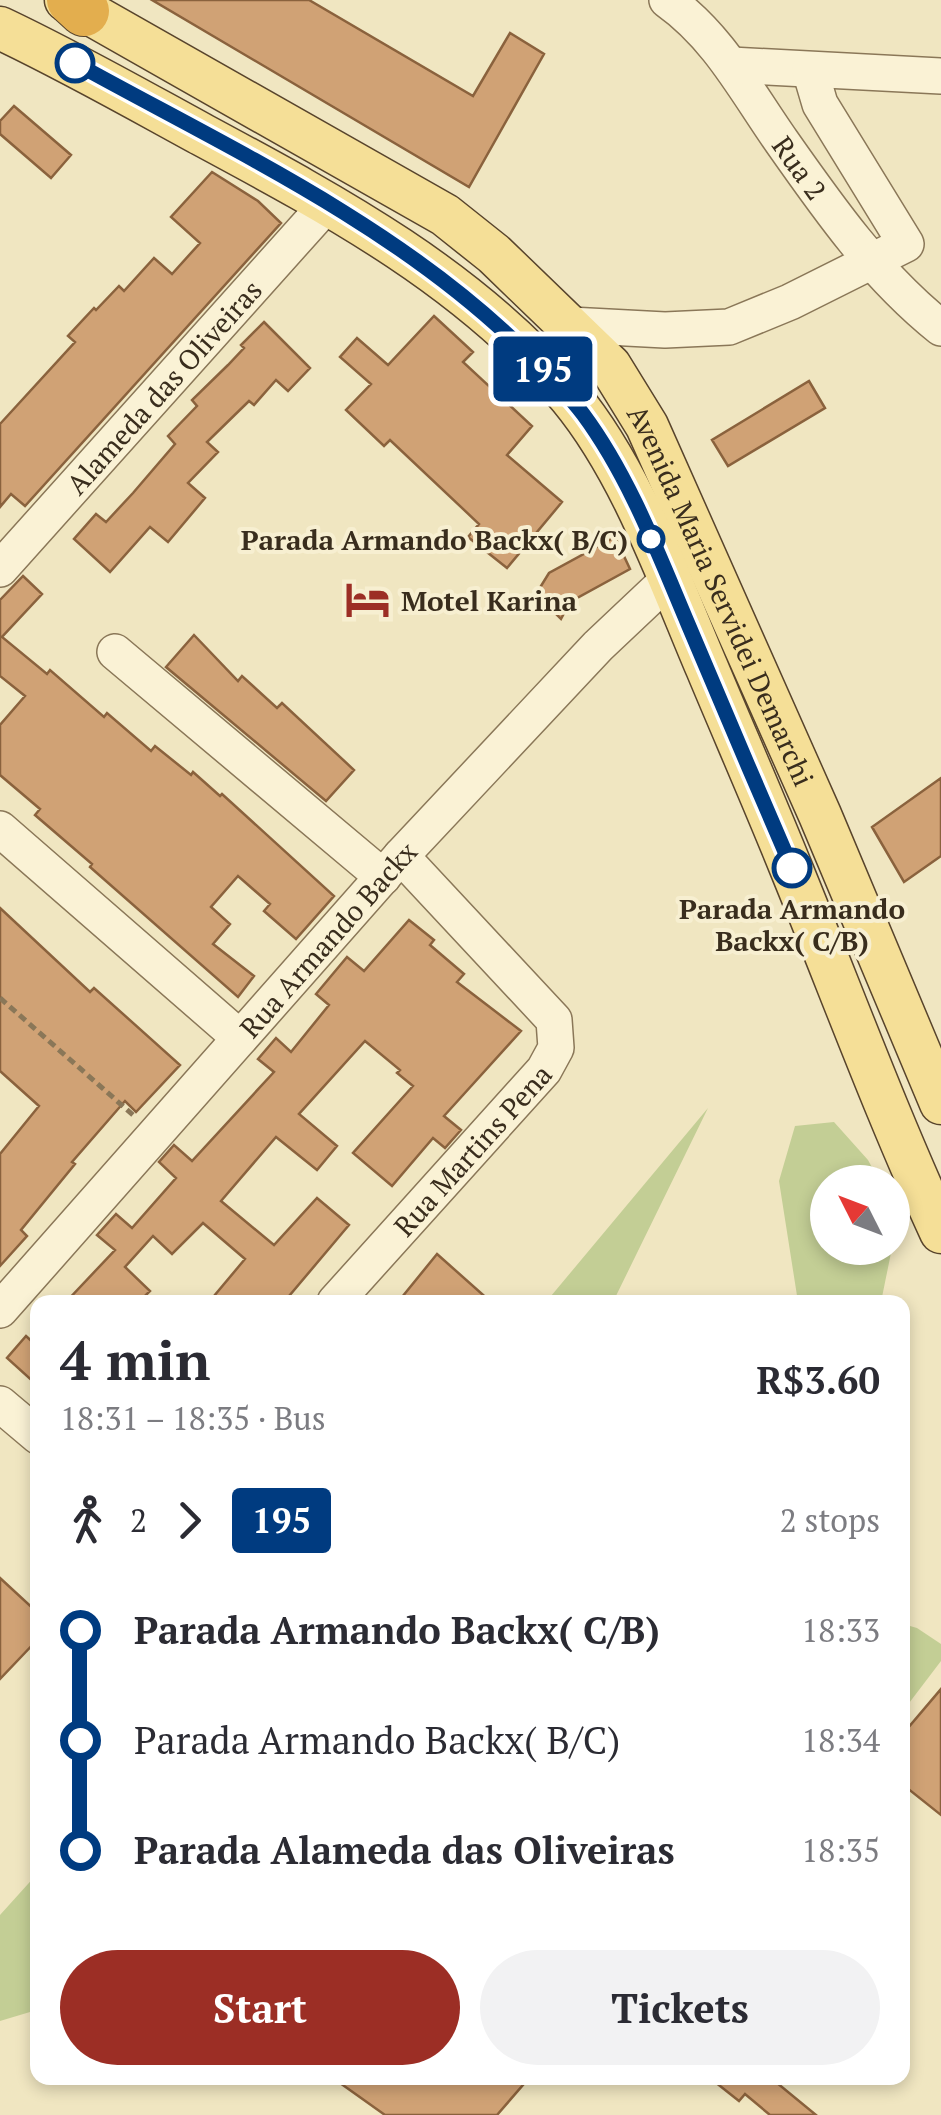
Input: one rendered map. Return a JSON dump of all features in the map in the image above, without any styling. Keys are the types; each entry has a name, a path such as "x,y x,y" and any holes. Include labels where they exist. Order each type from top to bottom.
{"main road":[{"name":"Avenida Maria Servidei Demarchi","path":"74,4 445,215 494,254 610,366 661,450 941,1103"},
{"name":"Avenida Maria Servidei Demarchi","path":"0,28 72,62 329,202 417,259 478,308 552,378 586,418 619,472 669,579 792,868 888,1116 941,1232"}],"street":[{"name":"Rua 2","path":"668,0 716,43 780,140 872,263 939,327"},
{"path":"731,65 941,76"},
{"path":"570,325 664,330 729,327 906,244 820,104 810,70"},
{"name":"Alameda das Oliveiras","path":"0,570 329,202"},
{"name":"Rua Armando Backx","path":"0,1310 392,867 598,646 669,579"},
{"name":"Rua Martins Pena","path":"115,652 392,867 554,1020 556,1048 544,1070 341,1295"},
{"path":"0,829 240,1038"},
{"path":"0,1404 30,1429"}],"path":[{"path":"0,998 154,1134"}],"green space":[{"path":"708,1108 616,1295 552,1295"},
{"path":"834,1122 871,1165 810,1165 810,1265 889,1265 882,1295 797,1295 779,1181 795,1126"},
{"path":"910,1626 941,1644 941,1661 910,1702"},
{"path":"30,1882 30,2012 0,2021 0,1915"}],"building":[{"path":"152,0 309,0 473,96 510,33 544,54 469,187"},
{"path":"14,106 71,155 51,178 0,134 0,121"},
{"path":"212,172 258,201 281,223 25,506 11,494 0,507 0,424 75,342 68,336 94,308 119,286 124,291 154,258 172,274 200,243 171,217"},
{"path":"434,316 473,352 463,362 532,426 507,455 562,502 507,568 468,537 479,524 390,440 384,446 346,410 371,384 340,357 357,338 388,365"},
{"path":"264,322 310,368 288,391 276,380 254,405 249,401 207,442 218,452 188,483 205,498 168,542 150,527 110,572 74,539 96,514 106,522 133,493 175,444 168,436 197,406 192,400"},
{"path":"809,381 825,408 728,466 712,440"},
{"path":"615,537 630,569 570,602 561,619 536,594 549,573"},
{"path":"23,576 42,594 2,637 47,674 50,670 104,717 107,713 151,751 155,746 222,794 334,896 296,939 264,911 270,904 238,876 211,907 230,924 213,944 254,976 238,997 90,867 92,864 35,815 40,809 0,775 0,725 25,696 0,676 0,600"},
{"path":"194,635 238,681 242,676 277,708 282,703 354,770 326,801 166,667"},
{"path":"941,778 941,856 904,882 872,827"},
{"path":"0,908 90,992 94,988 180,1065 136,1112 125,1101 72,1162 75,1164 21,1230 27,1236 0,1266 0,1154 39,1106 0,1071"},
{"path":"409,920 434,940 430,945 464,974 457,982 521,1031 444,1116 461,1130 445,1148 433,1138 392,1186 353,1153 413,1086 365,1041 299,1114 337,1146 317,1170 276,1137 221,1201 274,1245 317,1198 349,1225 290,1295 215,1295 245,1259 203,1223 172,1254 153,1236 125,1267 150,1291 146,1295 73,1295 115,1250 97,1235 116,1214 132,1228 176,1178 159,1162 174,1145 192,1161 274,1072 258,1059 276,1038 291,1052 329,1005 316,994 347,957 364,971"},
{"path":"437,1254 483,1295 404,1295"},
{"path":"26,1336 30,1340 30,1379 7,1358"},
{"path":"0,1578 30,1606 30,1647 0,1679"},
{"path":"941,1689 941,1815 910,1790 910,1726"},
{"path":"343,2085 523,2085 497,2115 385,2115"},
{"path":"719,2085 780,2085 816,2115 770,2115 745,2094 739,2101"}],"bus line":[{"name":"195","path":"75,63 329,202 417,259 478,308 571,399 619,472 792,868"}],"place":[{"name":"Parada Armando Backx( B/C)","path":"651,539"},
{"name":"Motel Karina","path":"368,600"},
{"name":"Parada Armando Backx( C/B)","path":"792,868"}]}
